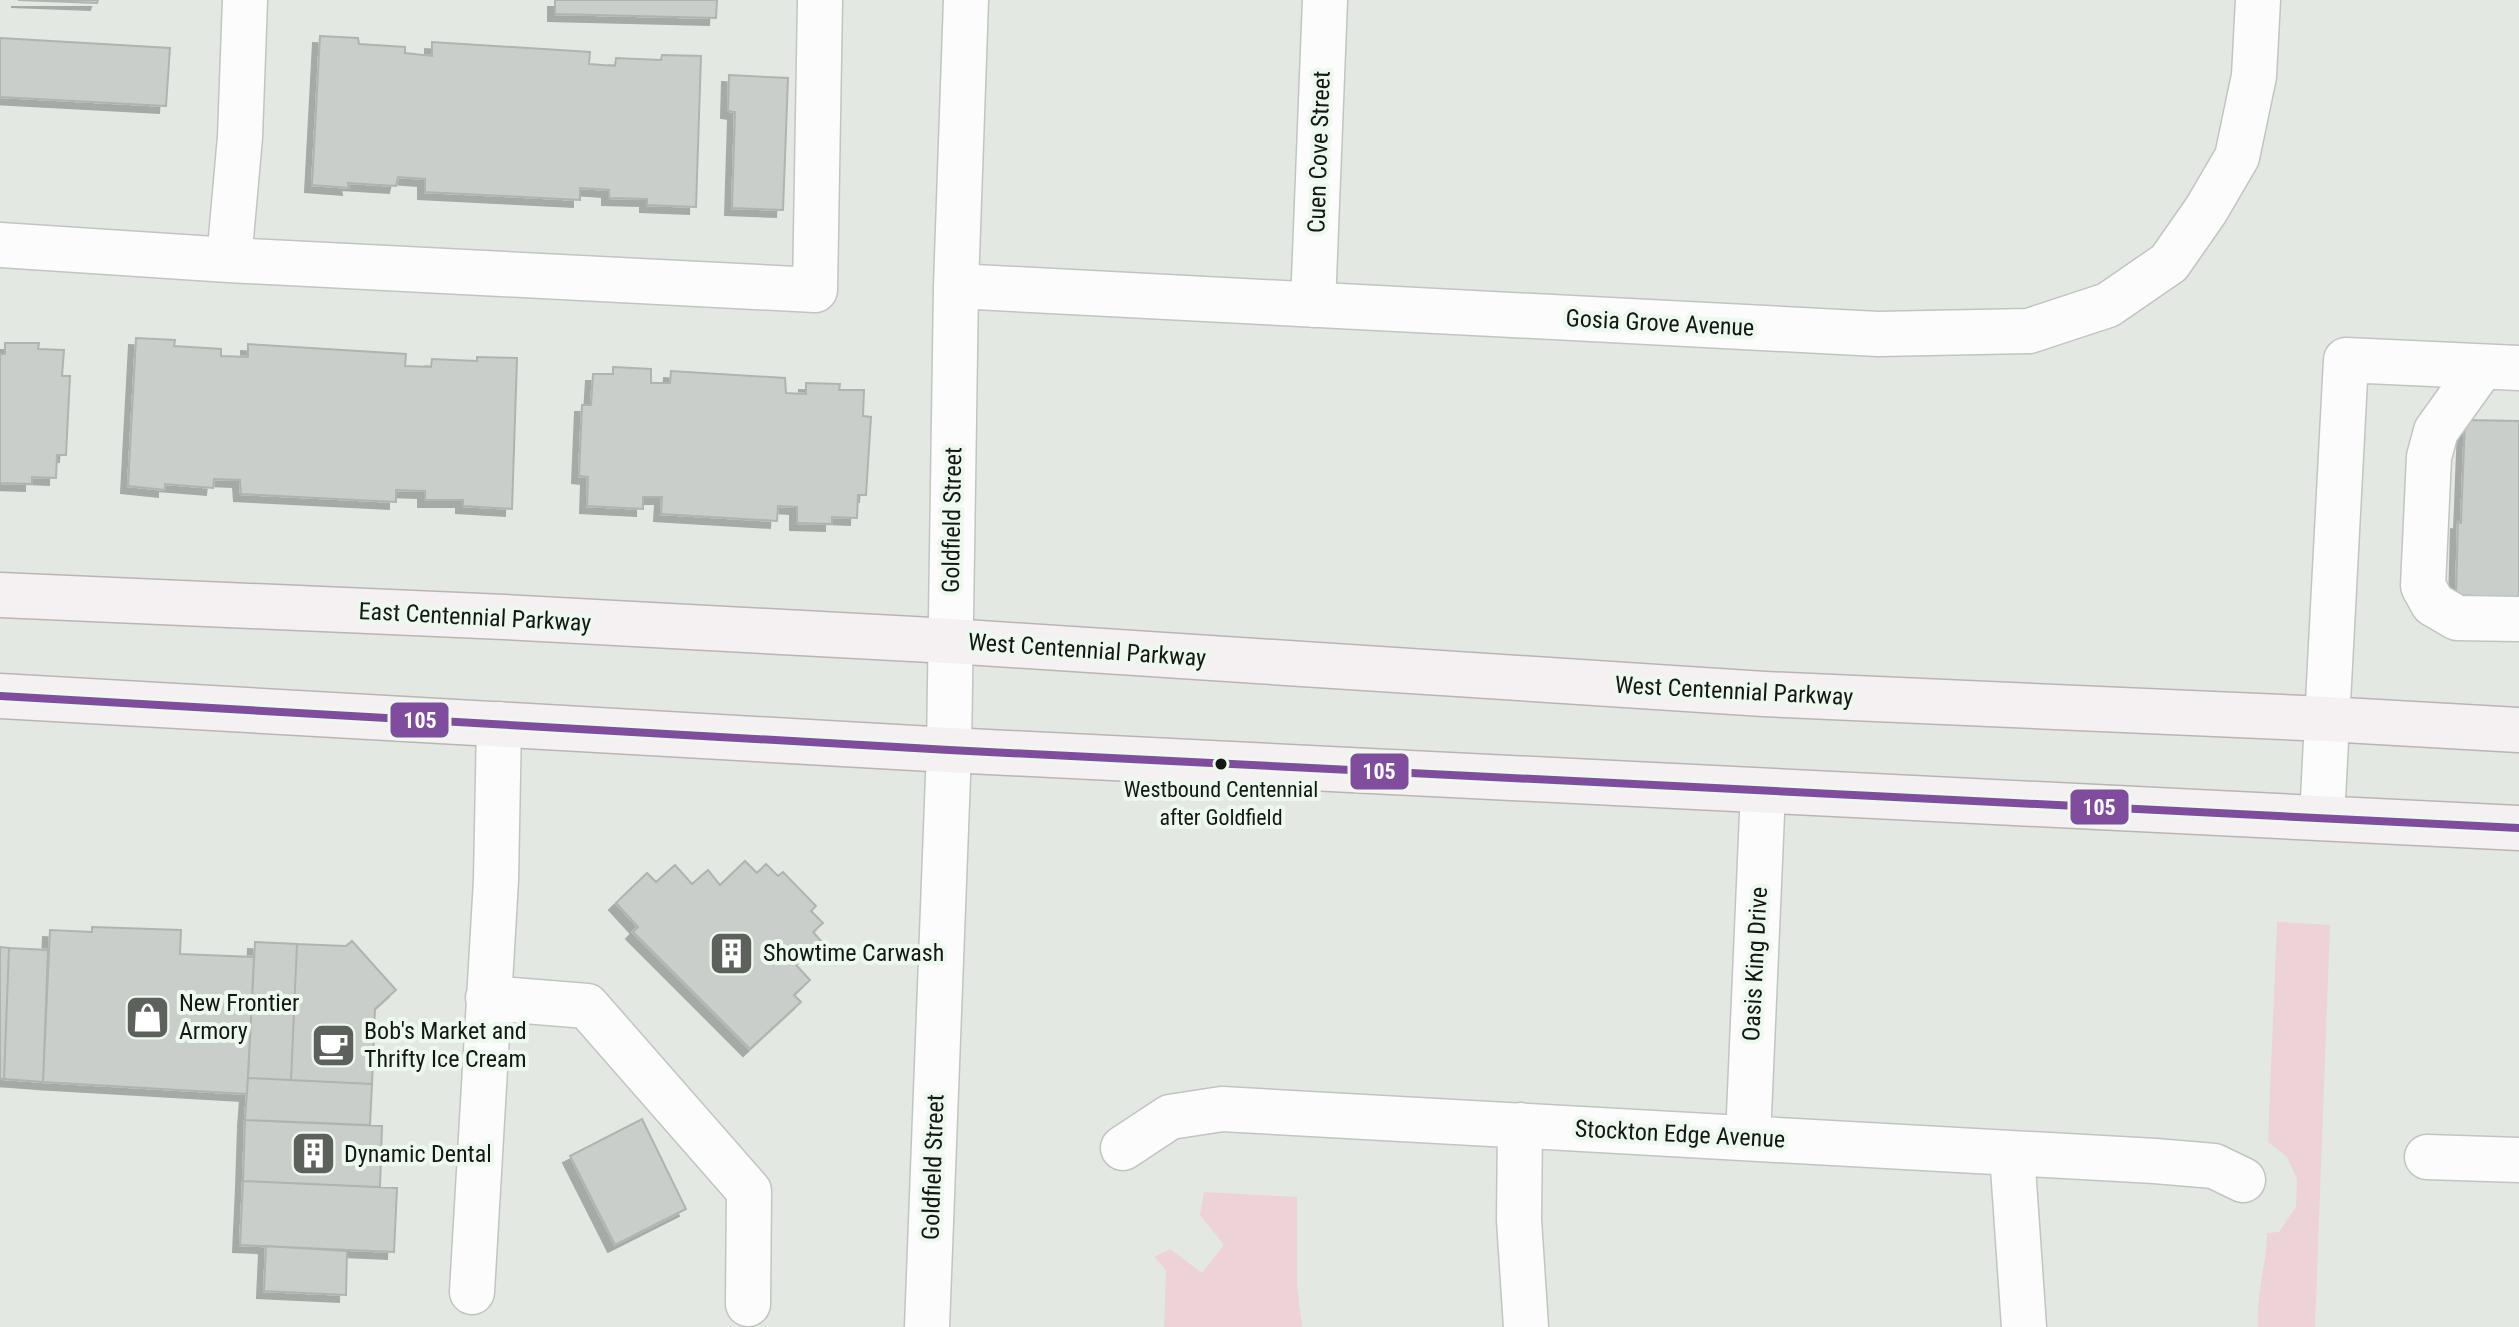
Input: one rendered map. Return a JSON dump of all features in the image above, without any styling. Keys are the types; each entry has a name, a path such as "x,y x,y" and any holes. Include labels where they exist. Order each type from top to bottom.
{"main road":[{"name":"East Centennial Parkway","path":"0,595 504,617 950,641"},
{"name":"West Centennial Parkway","path":"950,641 1764,694 2519,730"},
{"path":"0,696 949,750 2519,828"}],"street":[{"path":"229,260 240,137 245,0"},
{"path":"0,245 815,290 820,0"},
{"name":"Goldfield Street","path":"927,1327 949,750 956,286 966,0"},
{"name":"Cuen Cove Street","path":"1313,305 1325,0"},
{"name":"Gosia Grove Avenue","path":"956,286 1878,334 2029,331 2108,305 2169,263 2206,210 2237,157 2254,76 2258,0"},
{"path":"2322,817 2346,360 2500,368"},
{"path":"2500,368 2436,431 2429,457 2423,586 2433,604 2457,618 2519,619"},
{"path":"472,1292 496,880 499,724"},
{"name":"Oasis King Drive","path":"1748,1138 1763,791"},
{"path":"488,998 587,1006 749,1191 748,1304"},
{"name":"Stockton Edge Avenue","path":"1123,1148 1170,1117 1222,1109 2214,1166 2243,1180"},
{"path":"1520,1125 1519,1220 1526,1327"},
{"path":"2012,1153 2024,1327"},
{"path":"2427,1157 2519,1160"}],"shaded area":[{"path":"2277,922 2330,925 2315,1327 2258,1327 2267,1233 2279,1232 2296,1207 2297,1179 2287,1157 2268,1142"},
{"path":"1204,1192 1297,1197 1297,1285 1302,1327 1164,1327 1166,1270 1154,1257 1170,1249 1202,1273 1224,1245 1200,1215"}],"building":[{"path":"18,0 98,0 97,3"},
{"path":"555,0 717,0 716,18 555,14"},
{"path":"320,36 358,38 359,44 405,47 405,53 432,56 432,42 590,52 589,64 615,66 616,58 661,60 662,55 701,56 696,207 647,205 647,199 609,198 609,190 580,188 580,200 425,192 425,179 398,177 396,186 348,183 349,188 312,185"},
{"path":"0,38 170,48 166,106 0,97"},
{"path":"729,75 788,78 783,210 732,208 735,112 728,111"},
{"path":"136,338 175,340 174,346 221,349 221,356 248,357 248,344 406,354 405,366 431,367 432,359 477,361 477,357 517,358 512,509 463,506 463,500 425,500 425,491 396,490 396,502 241,494 240,480 214,479 213,488 165,484 165,490 128,486"},
{"path":"5,343 39,343 38,349 64,350 62,376 70,376 66,455 57,455 56,478 32,477 32,484 0,483 0,354 5,354"},
{"path":"613,367 651,369 651,383 670,383 671,371 785,378 786,393 806,394 806,383 840,384 839,390 864,390 863,416 871,417 866,495 858,495 857,518 832,517 832,524 797,523 797,507 778,506 777,521 661,514 662,497 643,497 643,509 587,506 588,477 579,476 582,405 591,405 593,374 613,374"},
{"path":"2465,420 2519,421 2519,598 2456,595"},
{"name":"Showtime Carwash","path":"745,861 757,873 766,864 778,876 783,872 816,906 811,911 823,923 813,932 821,941 796,965 810,980 794,995 801,1002 750,1049 633,932 638,927 616,903 647,873 656,882 675,865 692,884 708,870 720,885"},
{"name":"New Frontier Armory","path":"92,927 181,930 180,954 254,957 247,1094 43,1082 50,930 92,932"},
{"name":"Bob's Market and Thrifty Ice Cream","path":"352,941 396,990 375,1009 372,1084 291,1080 297,944 346,946"},
{"path":"255,942 297,944 291,1080 248,1078"},
{"path":"0,947 9,948 4,1079 0,1079"},
{"path":"9,948 48,950 43,1082 4,1079"},
{"path":"248,1078 372,1084 370,1125 245,1120"},
{"path":"642,1119 686,1209 615,1245 570,1156"},
{"name":"Dynamic Dental","path":"245,1120 382,1126 380,1187 243,1181"},
{"path":"243,1181 397,1188 394,1252 240,1245"},
{"path":"266,1246 347,1251 346,1295 264,1291"}],"transit line":[{"name":"105","path":"0,696 949,750 2519,828"}],"place":[{"name":"Westbound Centennial after Goldfield","path":"1221,764"},
{"name":"Showtime Carwash","path":"732,953"},
{"name":"New Frontier Armory","path":"148,1017"},
{"name":"Bob's Market and Thrifty Ice Cream","path":"333,1045"},
{"name":"Dynamic Dental","path":"313,1154"}]}
